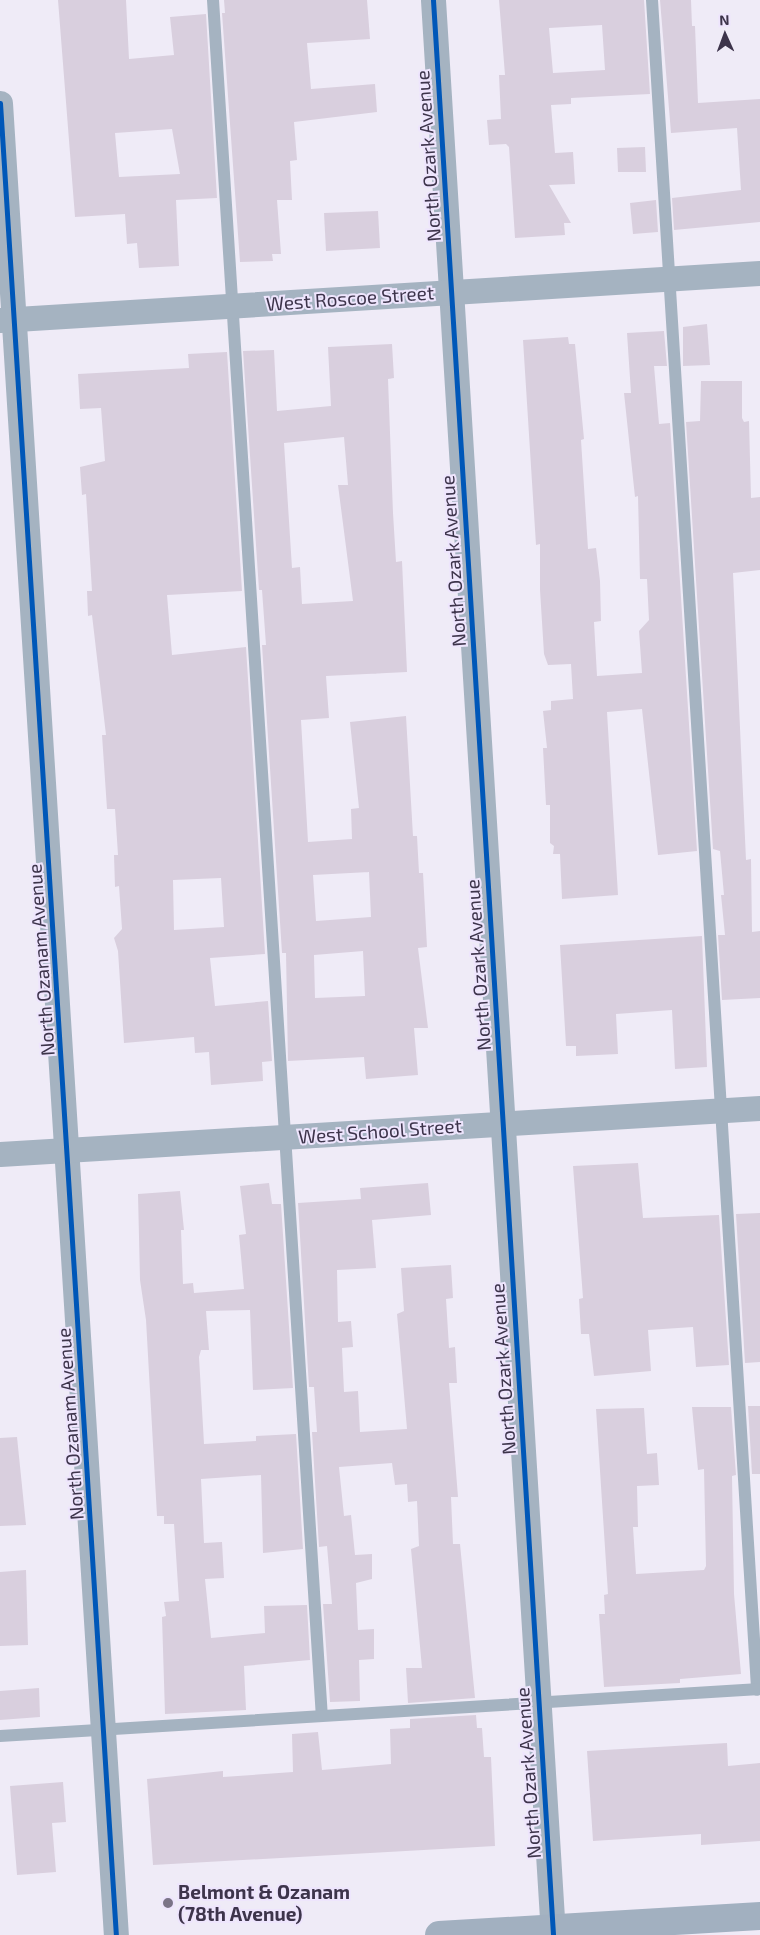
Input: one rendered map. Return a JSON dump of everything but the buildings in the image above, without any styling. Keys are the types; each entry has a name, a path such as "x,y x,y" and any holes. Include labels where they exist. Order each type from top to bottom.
{"main road":[{"path":"439,1935 553,1932 760,1916"}],"street":[{"name":"North Ozark Avenue","path":"433,0 553,1932"},
{"name":"North Ozanam Avenue","path":"0,103 7,319 68,1150 116,1935"},
{"name":"West Roscoe Street","path":"7,319 760,273"},
{"name":"West School Street","path":"0,1154 760,1108"}],"lane":[{"path":"213,0 322,1716"},
{"path":"0,1736 758,1690 652,0"}],"cycle path":[{"path":"433,0 553,1935"},
{"path":"0,103 116,1935"}],"place":[{"name":"Belmont & Ozanam (78th Avenue)","path":"168,1903"}]}
